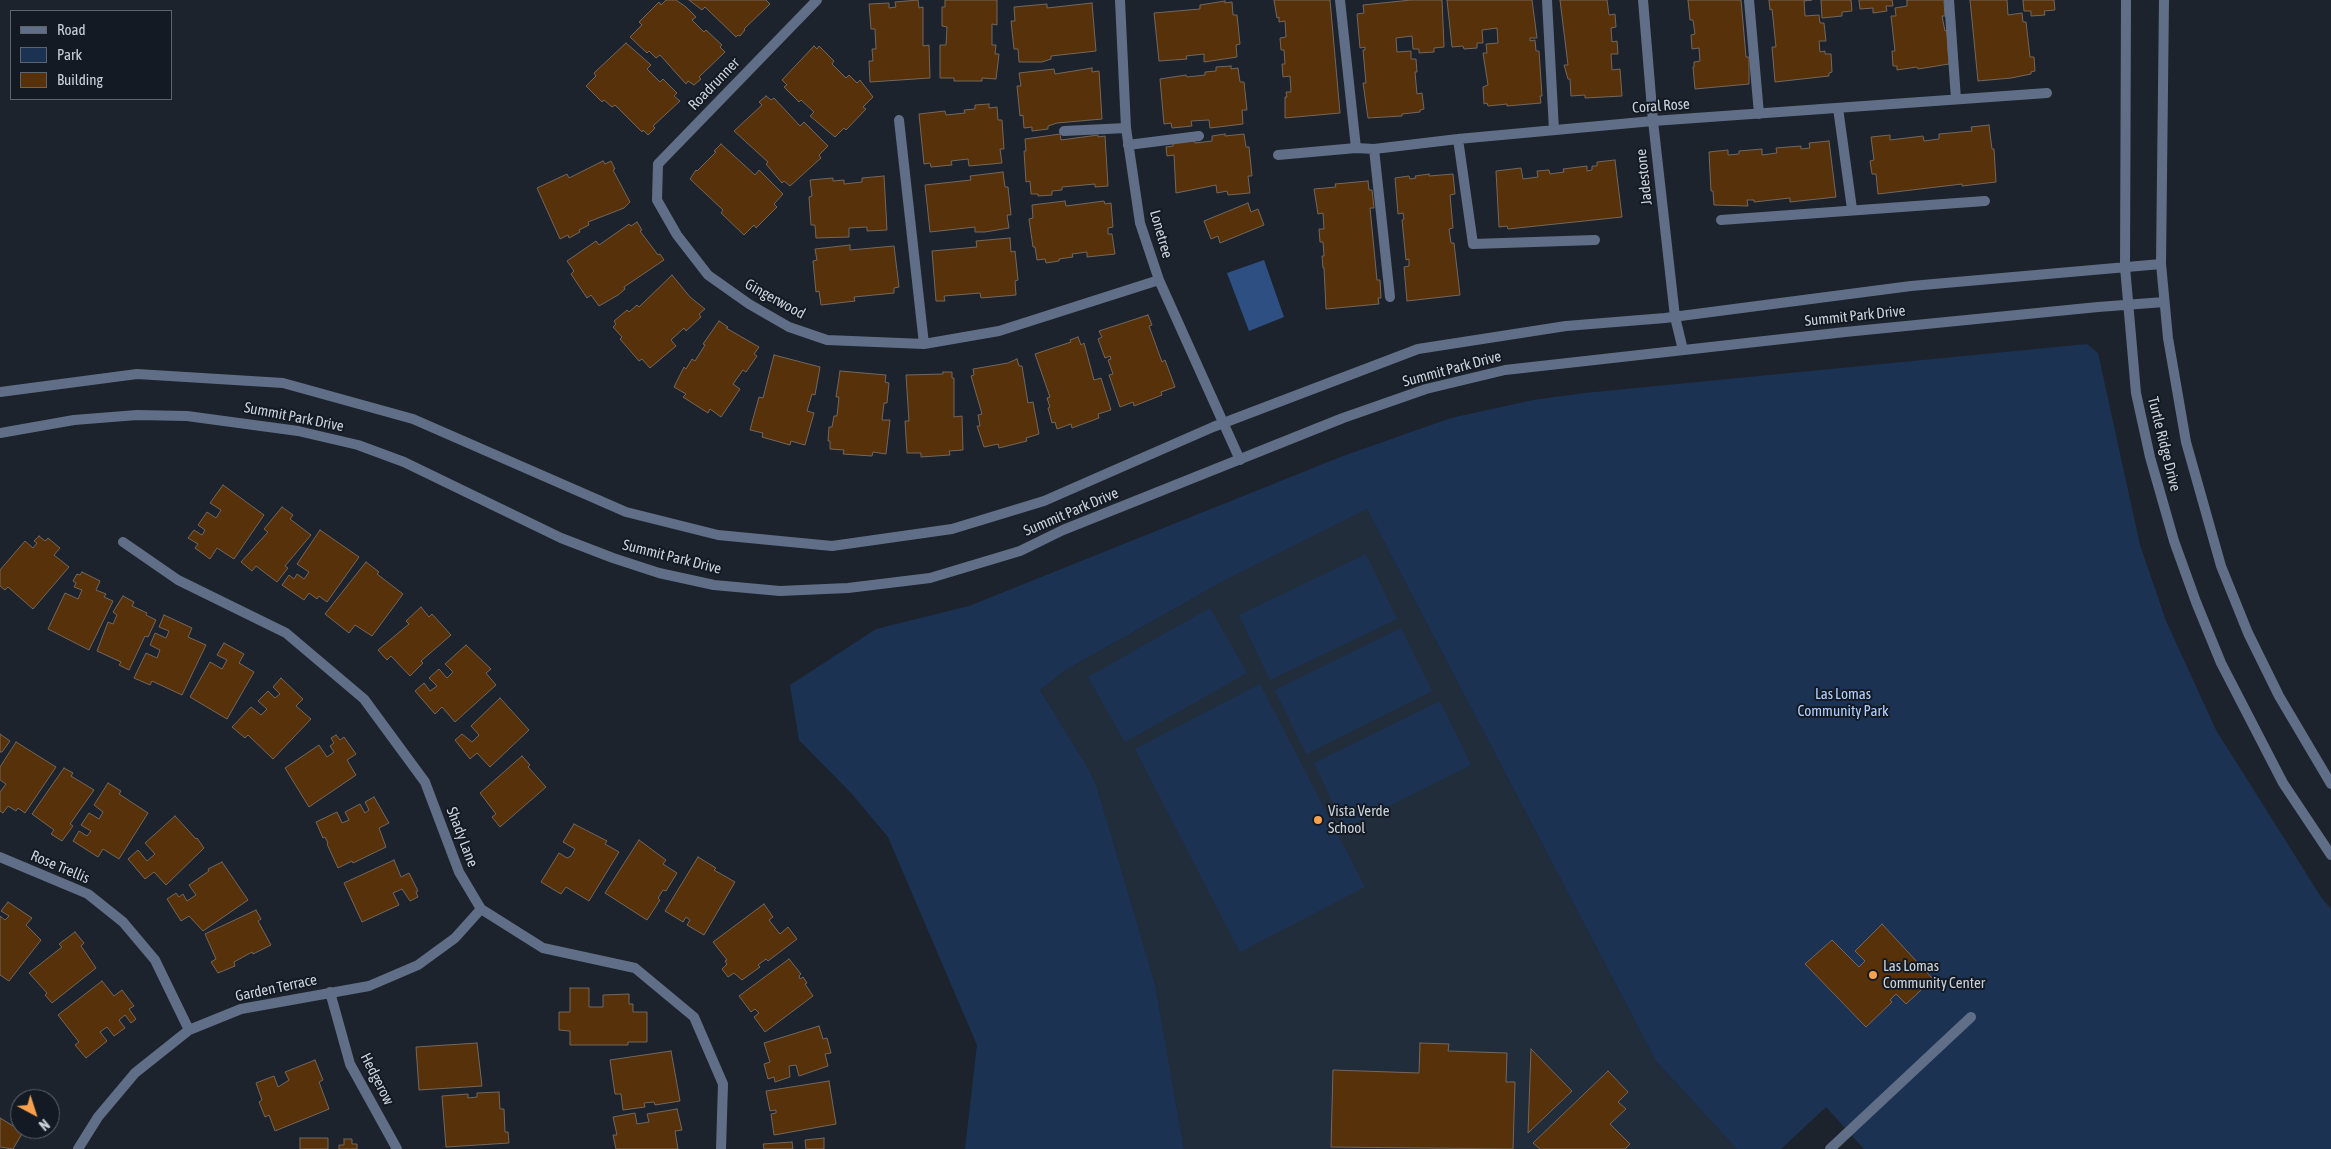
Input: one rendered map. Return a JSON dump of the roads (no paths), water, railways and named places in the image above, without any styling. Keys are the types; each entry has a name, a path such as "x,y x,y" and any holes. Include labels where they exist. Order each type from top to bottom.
{"street":[{"name":"Roadrunner","path":"657,200 658,164 817,0"},
{"name":"Lonetree","path":"1120,0 1126,128 1140,223 1158,280 1240,460"},
{"path":"1340,0 1356,148"},
{"path":"1547,0 1554,130"},
{"name":"Jadestone","path":"1643,0 1653,122 1675,317 1683,350"},
{"path":"1749,0 1759,114"},
{"path":"1949,0 1956,99"},
{"name":"Turtle Ridge Drive","path":"2126,0 2125,267 2136,393 2150,457 2174,541 2221,663 2283,783 2331,855"},
{"name":"Turtle Ridge Drive","path":"2164,0 2161,264 2164,302 2186,442 2221,566 2248,633 2276,688 2331,784"},
{"name":"Coral Rose","path":"1278,155 1356,148 1374,149 1458,139 1653,122 2047,93"},
{"path":"1838,108 1852,209"},
{"path":"898,120 924,344"},
{"path":"1064,131 1126,128"},
{"path":"1128,145 1199,136"},
{"path":"1458,139 1473,244 1595,240"},
{"path":"1374,149 1390,297"},
{"name":"Gingerwood","path":"657,200 677,235 708,275 749,304 789,327 827,340 924,344 999,331 1158,280"},
{"path":"1721,220 1852,209 1984,201"},
{"name":"Summit Park Drive","path":"0,392 137,374 283,383 413,419 626,512 718,535 832,546 952,529 1044,501 1223,423 1418,350 1566,326 1675,317 1911,286 2161,264"},
{"name":"Summit Park Drive","path":"0,432 74,420 137,414 187,416 298,431 358,445 404,462 508,514 613,558 659,573 714,585 780,590 848,588 930,578 1020,551 1063,530 1343,418 1426,389 1505,370 1845,332 2164,302"},
{"name":"Shady Lane","path":"123,542 178,580 286,633 364,699 425,782 458,872 481,908 543,948 635,968 694,1017 723,1084 721,1149"},
{"name":"Rose Trellis","path":"0,857 88,894 123,922 155,960 189,1030"},
{"name":"Garden Terrace","path":"78,1149 98,1117 136,1073 189,1030 241,1009 370,986 418,965 455,938 481,908"},
{"name":"Hedgerow","path":"330,992 350,1064 397,1149"},
{"path":"1830,1149 1972,1017"}],"place":[{"name":"Vista Verde School","path":"1318,820"},
{"name":"Las Lomas Community Center","path":"1873,975"}],"park label":[{"name":"Las Lomas Community Park","path":"1843,702"}]}
